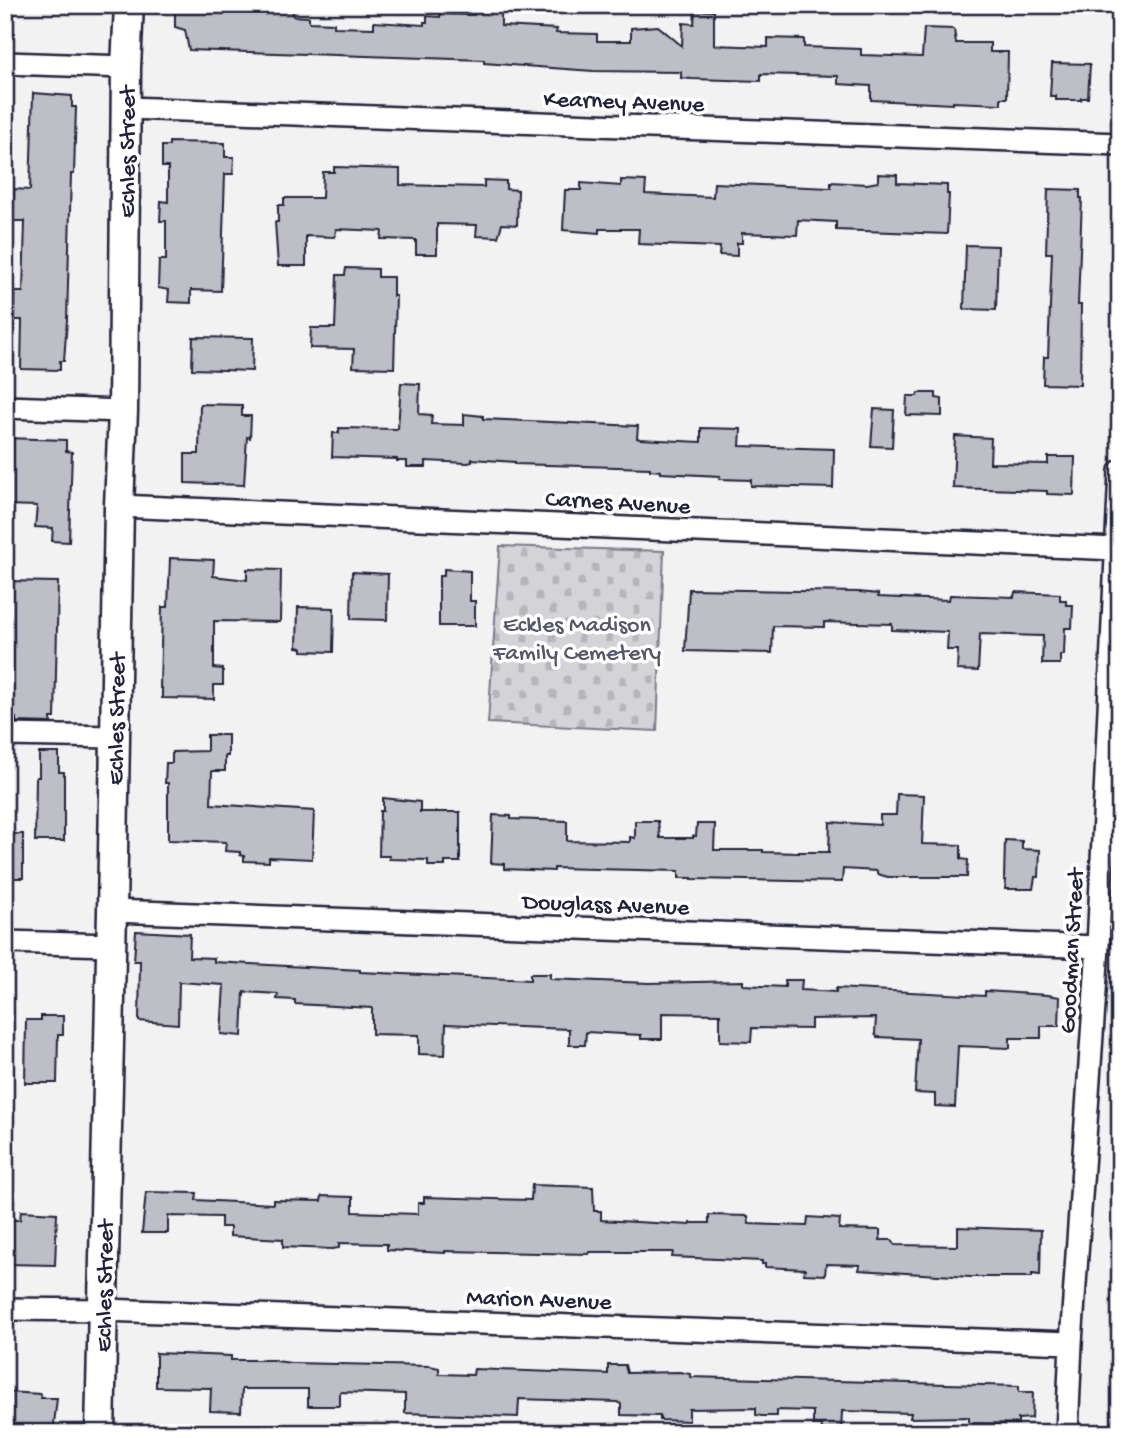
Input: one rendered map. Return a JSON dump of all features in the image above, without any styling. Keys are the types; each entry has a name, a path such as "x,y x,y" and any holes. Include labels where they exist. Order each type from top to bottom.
{"street":[{"name":"Echles Street","path":"100,1433 123,411 127,108 125,67 129,5"},
{"path":"5,63 125,67"},
{"name":"Kearney Avenue","path":"127,108 1120,144"},
{"path":"5,407 123,411"},
{"name":"Goodman Street","path":"1067,1433 1098,947 1120,471"},
{"name":"Carnes Avenue","path":"119,506 1116,549"},
{"path":"5,735 115,737"},
{"name":"Douglass Avenue","path":"112,911 1098,947"},
{"path":"5,942 111,945"},
{"name":"Marion Avenue","path":"5,1309 103,1310 1071,1343"}],"green space":[{"name":"Eckles Madison Family Cemetery","path":"500,546 664,551 657,731 488,723"}],"building":[{"path":"175,5 293,5 293,16 309,17 309,22 334,23 334,27 374,28 374,22 424,25 427,16 474,15 474,7 501,8 501,26 557,29 556,33 597,34 597,41 631,41 631,28 658,26 682,46 683,23 694,24 695,10 714,11 714,45 768,47 768,38 804,39 804,47 861,49 861,55 922,57 924,28 954,29 956,43 990,43 990,52 1008,52 1007,98 1001,98 1001,104 871,100 871,86 838,84 838,76 761,74 761,81 692,79 681,78 681,72 593,71 484,63 484,60 189,50 185,30 175,27"},
{"path":"1052,63 1090,64 1088,98 1056,100 1056,96 1050,96"},
{"path":"33,93 72,96 72,107 76,107 74,174 71,174 67,320 64,361 60,361 60,370 21,369 22,320 14,320 14,292 23,292 25,221 13,221 14,189 30,190"},
{"path":"169,142 225,143 225,157 234,157 233,174 225,174 221,291 191,290 191,303 168,302 169,290 158,288 159,260 166,260 166,221 160,221 161,201 168,202 168,167 162,167 162,146 169,146"},
{"path":"334,167 400,169 400,185 484,187 484,180 506,181 506,189 518,190 517,225 502,224 498,237 476,236 477,225 437,224 437,254 416,254 416,240 381,239 382,231 336,229 335,237 306,236 306,266 278,266 275,222 278,222 278,205 284,205 284,198 322,198 323,172 334,172"},
{"path":"878,174 897,175 897,183 947,185 947,234 836,230 836,222 798,220 797,235 742,233 742,243 737,243 737,256 719,255 720,247 638,244 639,229 599,229 599,233 563,230 565,190 581,190 581,183 621,186 621,180 646,181 645,194 713,197 714,183 831,188 831,182 878,182"},
{"path":"1048,189 1080,190 1082,198 1078,305 1081,305 1080,385 1043,384 1044,357 1048,357 1052,253 1046,253"},
{"path":"966,245 998,246 996,310 964,309"},
{"path":"346,268 378,269 378,277 393,277 393,296 396,296 394,368 353,367 354,349 310,348 311,328 335,328 337,275 345,275"},
{"path":"193,337 253,338 252,371 192,369"},
{"path":"401,383 420,384 419,414 432,415 431,424 464,425 464,414 483,416 483,419 638,426 637,438 640,439 701,442 701,428 741,429 740,446 834,449 833,488 751,486 751,480 661,473 650,468 515,464 472,459 472,462 468,463 426,461 426,467 407,467 407,461 397,459 332,457 333,433 339,433 339,428 398,429"},
{"path":"918,393 936,393 936,398 942,399 942,416 906,415 907,396 917,396"},
{"path":"200,404 242,405 242,416 251,416 244,485 185,483 185,454 199,454"},
{"path":"874,409 894,410 892,447 871,446"},
{"path":"955,436 991,438 990,463 1048,464 1048,457 1075,457 1074,495 1047,494 1047,491 953,488"},
{"path":"5,438 66,440 66,451 72,452 69,542 52,541 53,528 35,527 37,506 5,505"},
{"path":"170,558 214,560 213,576 247,580 247,569 281,570 280,622 214,621 214,668 223,669 223,685 214,685 214,699 162,698 162,607 168,607"},
{"path":"444,569 470,571 470,601 475,601 475,626 439,626 439,576 444,576"},
{"path":"352,572 388,574 387,620 351,619"},
{"path":"5,581 58,582 55,718 51,718 51,723 16,722 16,718 5,718"},
{"path":"689,589 859,592 878,594 878,597 949,600 950,595 1014,597 1015,592 1060,594 1060,600 1066,600 1066,605 1073,605 1072,628 1065,628 1064,655 1060,655 1060,664 1042,664 1043,636 980,634 978,671 957,670 958,650 947,650 948,632 892,630 892,624 824,622 824,627 773,626 772,653 685,651"},
{"path":"298,607 334,608 333,652 302,651 302,648 297,647"},
{"path":"207,735 228,735 225,771 212,771 211,804 314,811 312,859 269,857 269,862 244,861 240,852 225,851 226,842 168,840 166,763 172,763 172,752 207,751"},
{"path":"39,753 59,753 59,772 64,772 64,841 35,841"},
{"path":"897,794 924,795 922,844 961,845 961,859 968,860 967,877 888,877 877,874 877,871 843,869 842,882 692,879 679,878 679,871 505,869 505,864 491,863 493,815 511,816 511,819 567,821 567,841 630,842 630,837 635,838 635,821 658,821 660,838 693,838 696,836 697,824 715,824 714,850 829,852 830,822 880,825 880,815 896,815"},
{"path":"383,798 420,802 420,812 460,812 460,862 445,862 445,866 428,866 428,860 389,859 389,856 379,856"},
{"path":"5,834 23,834 23,878 5,878"},
{"path":"1005,840 1022,841 1022,849 1040,850 1039,877 1035,877 1033,889 1005,889"},
{"path":"136,931 190,934 189,957 214,958 214,962 530,980 530,974 550,974 550,979 649,983 743,981 743,985 785,987 785,980 802,980 801,990 836,992 836,988 985,996 985,991 1048,995 1060,997 1059,1026 1041,1026 1041,1038 1010,1038 1010,1048 958,1046 955,1107 935,1106 935,1094 915,1093 918,1039 877,1037 876,1018 811,1019 811,1029 752,1028 751,1042 720,1041 720,1014 662,1013 662,1039 586,1032 585,1045 569,1045 569,1029 446,1024 445,1055 419,1054 419,1035 372,1034 372,1008 295,1004 295,1000 277,999 278,994 244,992 242,1036 221,1034 224,985 179,982 178,1024 139,1021 140,961 134,961"},
{"path":"41,1016 63,1016 63,1035 58,1035 57,1083 25,1083 26,1020 41,1020"},
{"path":"532,1185 593,1187 594,1211 601,1211 601,1220 690,1225 709,1223 709,1215 748,1216 749,1224 807,1226 808,1217 840,1219 839,1229 880,1230 880,1240 892,1240 895,1245 958,1246 958,1227 1041,1230 1040,1275 970,1277 859,1270 860,1265 826,1264 825,1275 804,1274 805,1269 765,1267 762,1261 672,1257 673,1252 445,1253 387,1250 387,1244 339,1243 339,1248 332,1249 283,1247 283,1239 230,1236 230,1227 221,1227 221,1217 168,1216 168,1233 142,1233 146,1192 197,1193 196,1200 273,1204 273,1200 321,1201 322,1196 353,1197 353,1212 418,1214 418,1203 424,1203 424,1197 531,1200"},
{"path":"21,1211 57,1213 55,1265 5,1264 5,1220 20,1220"},
{"path":"156,1353 231,1356 231,1360 276,1360 291,1363 430,1366 439,1368 439,1374 473,1375 474,1369 608,1374 608,1365 625,1365 627,1373 680,1372 690,1374 690,1377 1019,1386 1019,1392 1033,1392 1032,1418 1018,1419 1018,1424 969,1423 969,1417 910,1418 911,1413 842,1411 841,1433 821,1433 822,1425 813,1425 813,1411 777,1410 777,1416 761,1416 756,1415 756,1408 689,1409 689,1421 660,1420 660,1416 621,1415 621,1404 617,1402 519,1399 518,1417 405,1413 405,1394 340,1392 340,1406 308,1406 308,1389 242,1389 241,1412 210,1411 211,1388 156,1387"},
{"path":"5,1392 41,1394 41,1398 57,1398 53,1433 5,1433"}],"waterway":[{"path":"1116,1433 1119,1370"}]}
